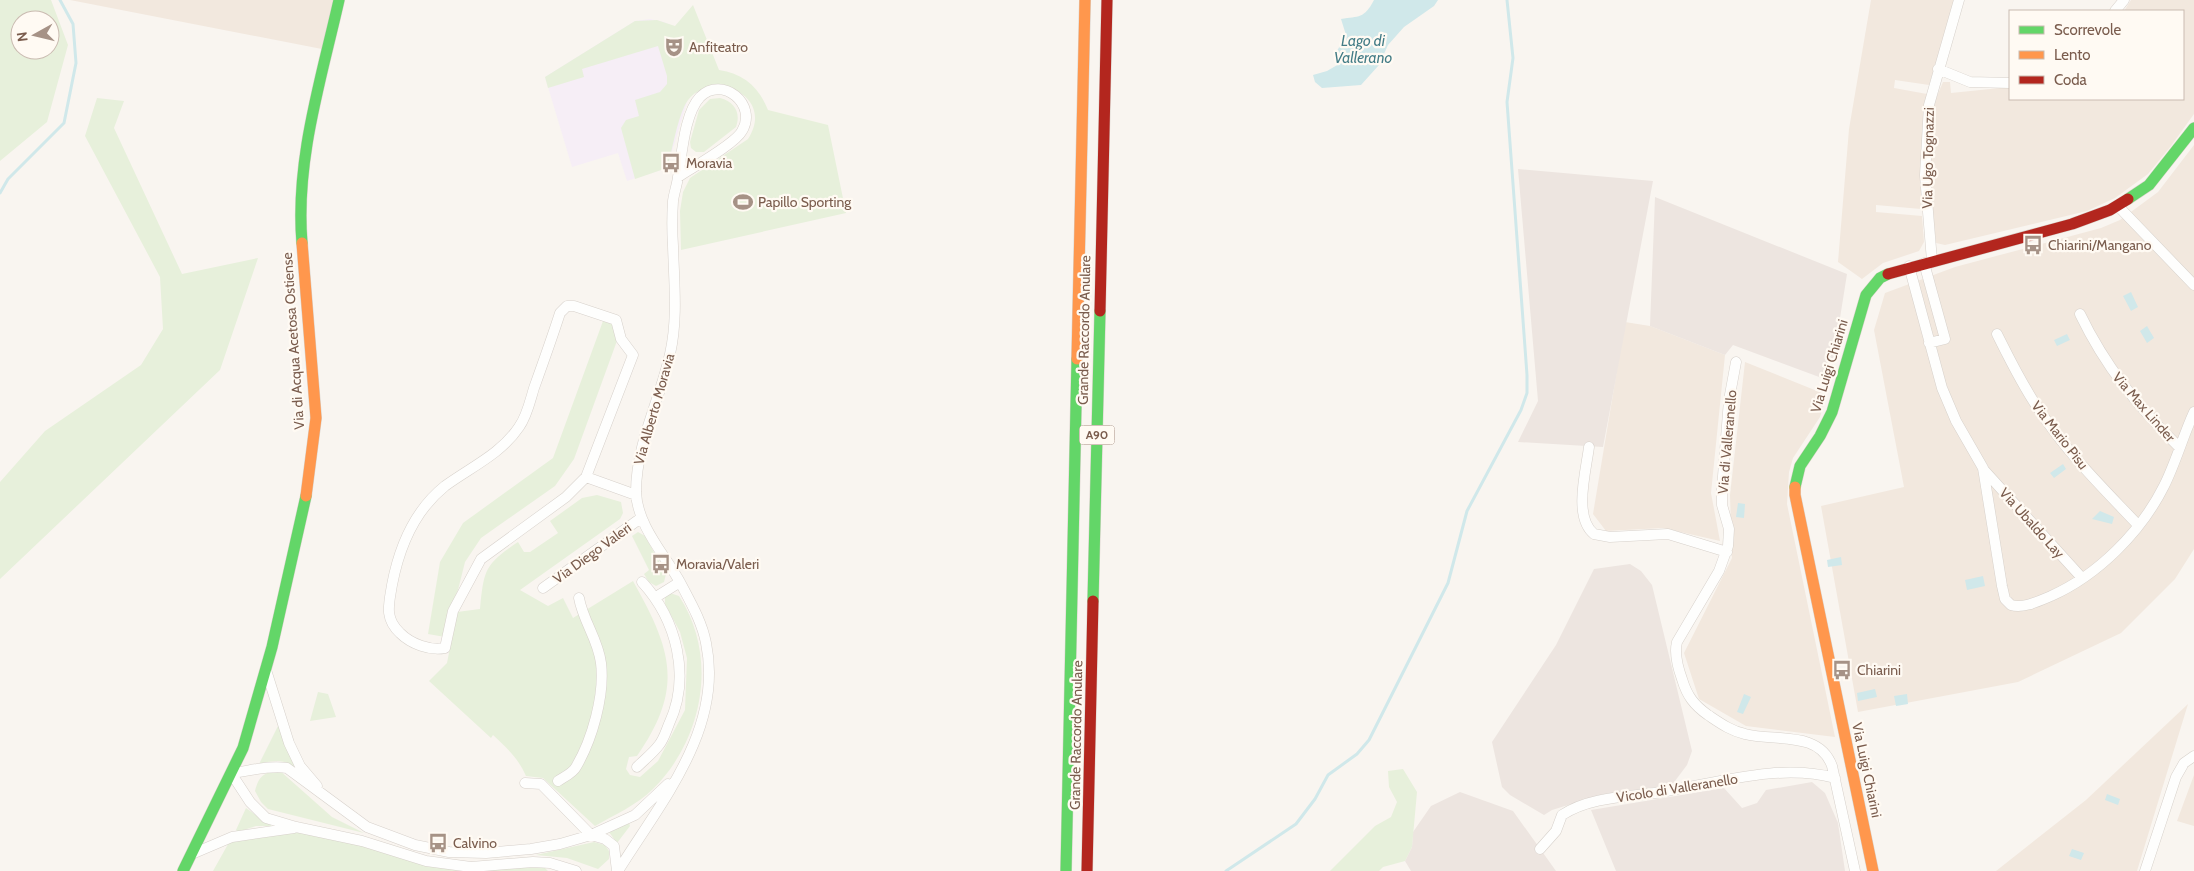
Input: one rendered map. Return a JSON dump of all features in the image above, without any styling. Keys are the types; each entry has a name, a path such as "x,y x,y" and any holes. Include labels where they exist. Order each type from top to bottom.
{"main road":[{"name":"Via di Acqua Acetosa Ostiense","path":"184,871 243,748 266,670 306,497 315,435 314,374 301,236 301,187 303,163 339,0"},
{"name":"Grande Raccordo Anulare","path":"1066,871 1085,0"},
{"name":"Grande Raccordo Anulare","path":"1087,871 1106,0"},
{"name":"Via Luigi Chiarini","path":"1873,871 1795,489 1802,462 1820,436 1832,412 1866,295 1880,278 1909,266 2072,224 2118,206 2142,190 2158,175 2194,128"}],"street":[{"name":"Via Ugo Tognazzi","path":"1929,343 1945,339 1928,262 1925,197 1930,97 1959,0"},
{"path":"2116,10 2124,0"},
{"path":"1938,69 1970,82 2009,83"},
{"name":"Via Alberto Moravia","path":"617,871 689,757 704,715 709,680 707,644 700,622 680,582 641,518 636,495 637,469 641,450 664,377 672,342 675,314 673,199 683,144 695,103 710,91 722,89 733,93 744,107 746,119 743,130 735,139 678,177"},
{"path":"2118,206 2194,284"},
{"path":"1909,266 1937,375 1964,437 1983,468 2006,602 2015,607 2034,602 2062,590 2082,578 2109,557 2138,525 2164,486 2194,412"},
{"path":"567,306 574,306 616,320 621,339 633,355 586,477 566,498 481,559 453,611 446,648 439,649 415,644 401,635 391,624 387,612 396,568 403,545 421,511 444,487 510,441 523,421 562,310 567,306"},
{"name":"Via Max Linder","path":"2080,314 2116,376 2153,422 2179,447"},
{"name":"Via Mario Pisu","path":"1997,334 2024,386 2049,424 2081,464 2138,525"},
{"name":"Via di Valleranello","path":"1736,362 1729,398 1722,490 1722,505 1730,532 1727,552 1716,576 1676,644 1678,663 1686,692 1698,707 1734,731 1754,736 1799,740 1817,746 1829,758 1855,871"},
{"path":"1589,447 1582,508 1587,526 1594,534 1610,537 1668,534 1727,552"},
{"name":"Via Ubaldo Lay","path":"1983,468 2082,578"},
{"path":"586,477 636,495"},
{"name":"Via Diego Valeri","path":"543,588 641,518"},
{"path":"637,767 660,745 678,705 680,667 675,640 656,597 642,582"},
{"path":"656,597 680,582"},
{"path":"558,781 575,769 599,710 601,664 592,628 582,613 579,598"},
{"path":"266,670 289,743 300,766 327,798"},
{"path":"2145,871 2176,777 2184,763 2194,756"},
{"path":"576,871 550,863 533,862 471,867 426,861 362,841 296,827 266,818 250,802 231,773 253,771 274,766 287,768 367,828 415,846 449,852 486,853 560,844 591,835 635,815 678,775"},
{"name":"Vicolo di Valleranello","path":"1540,849 1556,831 1562,815 1601,801 1772,774 1810,773 1835,778"},
{"path":"525,783 541,784 591,835 605,839 614,846 617,871"},
{"path":"192,854 232,837 296,827"},
{"path":"550,863 559,871"}],"shaded area":[{"path":"70,0 338,0 327,50"},
{"path":"1871,0 1956,0 1929,85 1895,80 1894,88 1927,94 1928,96 1923,129 1921,209 1876,205 1876,212 1922,216 1924,242 1919,251 1883,263 1862,279 1838,262 1849,129"},
{"path":"2131,0 2194,0 2194,114 2171,146 2148,174 2115,198 2087,211 1945,245 1936,243 1930,185 1931,140 1934,103 1943,82 1950,82 1951,93 2009,87 2009,100 2184,100 2184,10 2125,10"},
{"path":"650,19 664,22 677,28 696,72 667,168 627,181 618,153 572,167 545,77 635,21"},
{"path":"2194,145 2194,549 2175,579 2121,633 2018,682 1858,712 1821,506 1904,487 1874,330 1885,293 1955,267 2101,228 2120,220 2158,192"},
{"path":"1518,169 1653,181 1603,447 1518,442 1538,401"},
{"path":"1655,197 1847,274 1830,381 1733,345 1725,355 1650,326"},
{"path":"1625,322 1650,326 1725,355 1711,493 1720,541 1663,528 1606,531 1593,514"},
{"path":"1745,362 1827,395 1820,417 1793,458 1789,472 1787,504 1835,737 1746,726 1699,699 1684,653 1732,558 1730,495"},
{"path":"1630,564 1641,571 1652,585 1692,751 1687,765 1672,785 1604,794 1552,810 1544,815 1510,795 1502,787 1492,742 1556,645 1594,569"},
{"path":"2188,704 2137,871 1996,871 2086,800"},
{"path":"2194,775 2194,826 2177,821"},
{"path":"1812,782 1825,793 1838,823 1845,871 1616,871 1591,810 1724,788 1742,808 1757,803 1766,790"},
{"path":"1460,792 1513,811 1556,871 1411,871 1405,861 1412,847 1413,832 1431,806"}],"green space":[{"path":"0,0 51,0 55,10 10,10 10,60 60,60 60,24 68,45 47,122 0,161"},
{"path":"693,5 719,70 736,75 750,83 760,95 768,110 828,125 846,213 681,250 680,211 683,192 690,178 748,139 755,122 753,109 746,98 735,90 721,87 707,88 694,94 682,112 667,168 635,179 621,128 626,120 639,116 635,100 660,92 667,84 667,76 658,46 582,69 584,77 548,88 545,77 635,21 657,20 675,26"},
{"path":"97,98 124,101 114,128 182,274 258,258 220,370 0,579 0,482 45,431 141,365 163,329 160,277 85,136"},
{"path":"720,98 730,102 736,109 738,117 736,127 704,152 696,152 691,148 690,142 699,110 710,99"},
{"path":"603,321 614,325 618,338 574,459 555,486 481,538 465,562 458,590 451,605 445,637 428,634 440,562 463,523 553,458"},
{"path":"597,495 621,502 623,513 620,519 520,590 548,606 563,598 573,618 633,581 646,605 664,648 667,688 662,709 652,731 637,756 629,757 626,769 630,775 640,777 658,761 685,710 687,658 680,632 665,604 665,597 670,593 679,596 691,620 699,645 702,671 700,697 694,722 684,747 670,769 653,789 640,800 595,826 543,778 526,776 516,759 503,744 493,735 491,738 429,681 447,663 457,612 480,609 485,577 492,563 518,542 524,552 530,552 558,533 550,521 582,498"},
{"path":"638,532 645,536 666,574 664,582 656,586 649,582 644,574 649,570 632,536"},
{"path":"318,692 328,694 336,717 310,721"},
{"path":"279,724 302,775 287,763 272,761 259,764"},
{"path":"1403,769 1417,792 1412,847 1405,861 1383,867 1379,871 1330,871 1375,826 1391,817 1397,802 1389,787 1388,771"},
{"path":"279,770 332,817 364,833 268,809 261,802 255,791 262,776"},
{"path":"246,808 271,823 271,826 256,826 238,832 236,830"},
{"path":"629,823 630,826 617,843 609,832"},
{"path":"310,829 426,861 545,868 548,871 213,871 232,837"},
{"path":"594,842 605,845 609,851 609,859 598,869 567,858 536,855"}],"water":[{"name":"Lago di Vallerano","path":"1374,0 1438,0 1434,6 1404,27 1388,45 1379,65 1361,85 1322,88 1315,82 1313,75 1327,71 1339,64 1337,51 1346,35 1341,19 1364,14"},
{"path":"2131,292 2138,307 2131,311 2123,296"},
{"path":"2147,326 2154,338 2147,343 2140,331"},
{"path":"2067,334 2070,340 2057,346 2054,340"},
{"path":"2063,464 2066,469 2054,478 2050,473"},
{"path":"1738,503 1745,504 1744,518 1736,517"},
{"path":"2100,511 2114,517 2112,524 2092,519"},
{"path":"1841,557 1842,565 1828,567 1827,560"},
{"path":"1983,576 1985,586 1967,590 1965,580"},
{"path":"1875,689 1877,697 1858,701 1857,693"},
{"path":"1744,694 1751,697 1743,714 1737,712"},
{"path":"1907,694 1908,704 1896,706 1894,696"},
{"path":"2107,794 2120,799 2118,805 2105,800"},
{"path":"2072,849 2084,853 2081,860 2069,856"}],"waterway":[{"path":"0,193 8,179 64,123 76,63 73,24 60,0"},
{"path":"1226,871 1296,824 1315,799 1328,775 1357,754 1369,740 1448,583 1467,511 1521,410 1527,393 1507,102 1513,58 1507,0"}],"traffic: fast":[{"path":"302,243 302,182 306,151 311,121 339,0"},
{"path":"2128,199 2149,185 2194,128"},
{"path":"1795,487 1800,466 1820,436 1832,412 1866,295 1880,278 1888,274"},
{"path":"1093,601 1100,311"},
{"path":"1066,871 1077,359"},
{"path":"183,871 243,748 272,647 306,496"}],"traffic: slow":[{"path":"1077,359 1085,0"},
{"path":"302,243 316,418 306,496"},
{"path":"1795,487 1795,495 1873,871"}],"traffic: jam":[{"path":"1100,311 1107,0"},
{"path":"1888,274 2072,224 2110,210 2128,199"},
{"path":"1087,871 1093,601"}],"place":[{"name":"Anfiteatro","path":"674,47"},
{"name":"Moravia","path":"671,163"},
{"name":"Papillo Sporting","path":"743,202"},
{"name":"Chiarini/Mangano","path":"2033,245"},
{"name":"Moravia/Valeri","path":"661,564"},
{"name":"Chiarini","path":"1842,670"},
{"name":"Calvino","path":"438,843"}]}
